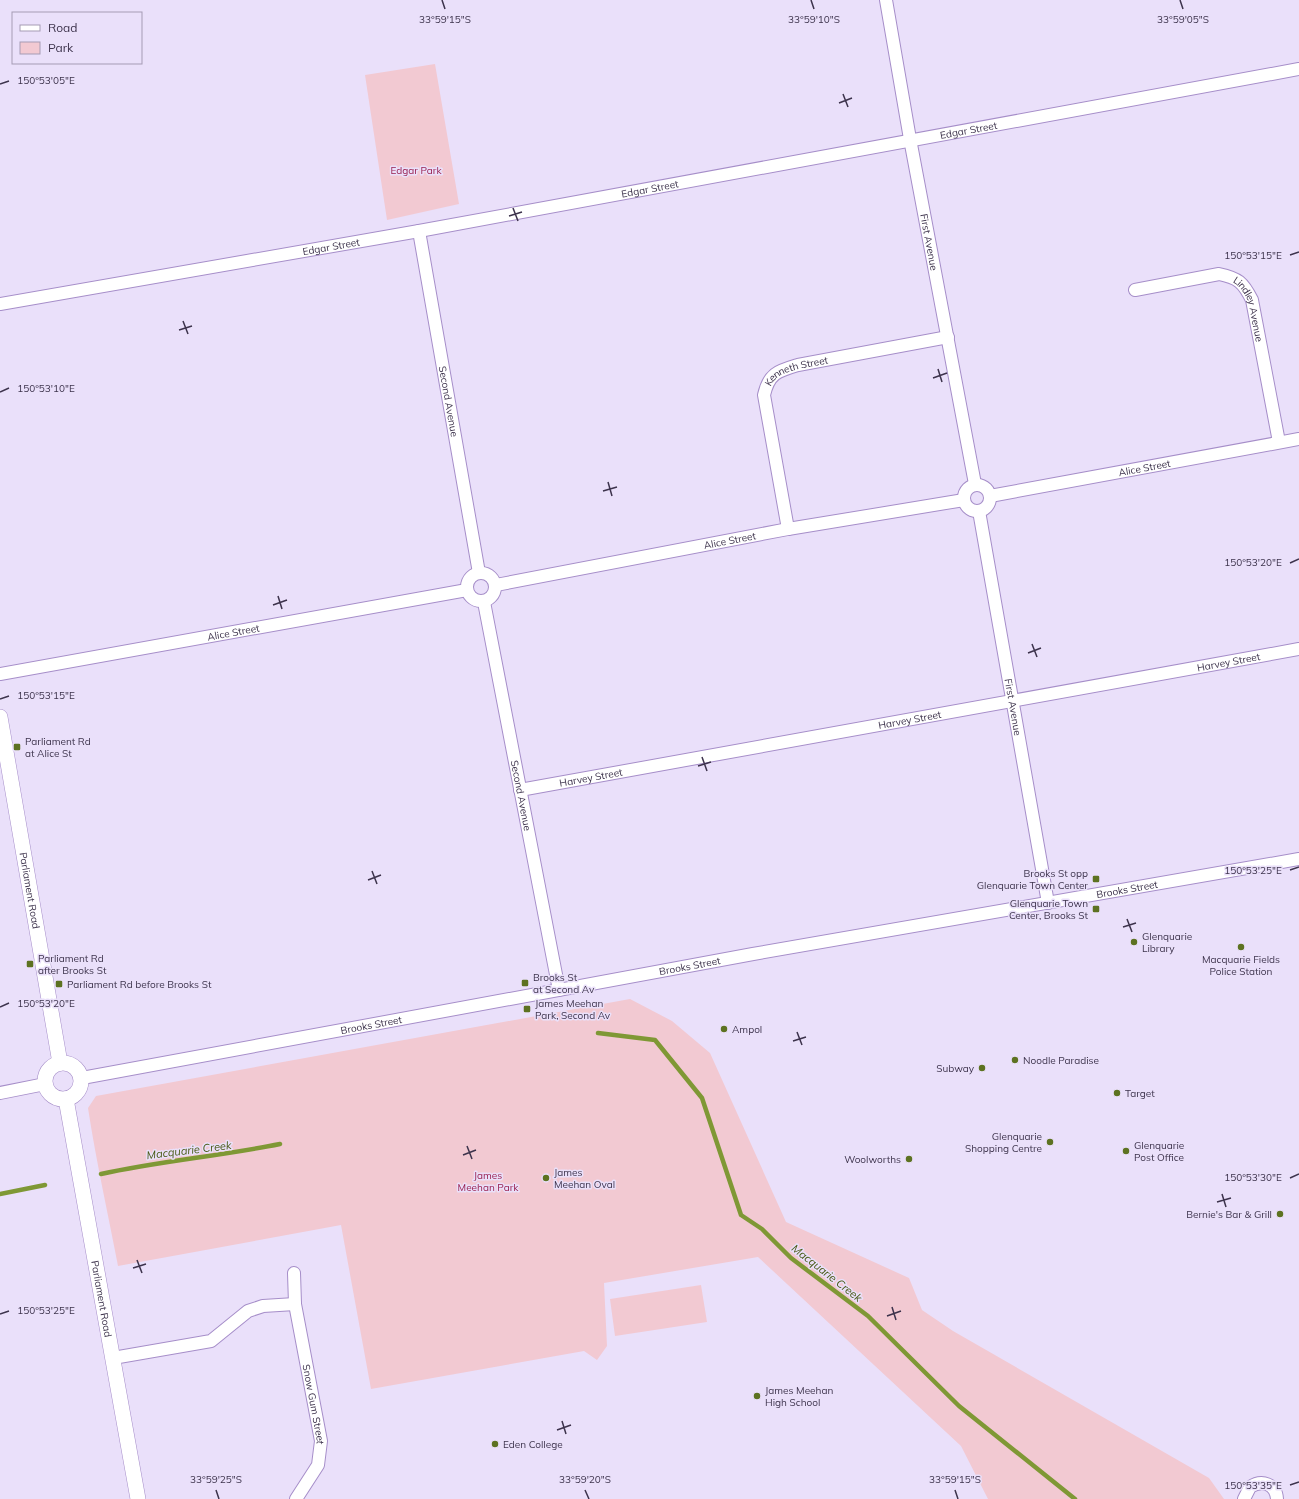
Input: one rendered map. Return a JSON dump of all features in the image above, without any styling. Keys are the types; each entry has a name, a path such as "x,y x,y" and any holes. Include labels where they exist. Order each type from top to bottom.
{"street":[{"name":"First Avenue","path":"886,0 910,139 975,484"},
{"name":"Edgar Street","path":"0,304 419,231 910,139 1299,69"},
{"name":"Second Avenue","path":"419,231 479,573"},
{"name":"Lindley Avenue","path":"1135,290 1219,274 1232,276 1245,285 1252,300 1279,442"},
{"name":"Kenneth Street","path":"788,529 764,395 767,381 780,370 948,337"},
{"name":"Alice Street","path":"990,496 1299,439"},
{"path":"975,484 985,487 990,496 988,506 979,511 972,510 964,500 966,490 975,484"},
{"name":"Alice Street","path":"496,585 788,529 964,500"},
{"name":"First Avenue","path":"979,511 1048,903"},
{"path":"479,573 490,576 496,585 493,596 484,602 473,599 467,590 470,579 479,573"},
{"name":"Alice Street","path":"0,674 467,590"},
{"name":"Second Avenue","path":"484,602 559,990"},
{"name":"Harvey Street","path":"520,790 1299,649"},
{"name":"Parliament Road","path":"0,717 60,1063"},
{"name":"Brooks Street","path":"82,1078 559,990 1299,859"},
{"path":"60,1063 68,1063 74,1066 82,1078 78,1092 73,1097 66,1099 59,1099 52,1096 45,1084 48,1070 54,1065 60,1063"},
{"path":"0,1092 45,1084"},
{"name":"Parliament Road","path":"66,1099 138,1499"},
{"name":"Snow Gum Street","path":"294,1273 295,1304 321,1441 318,1465 296,1499"},
{"path":"113,1358 211,1341 248,1311 263,1306 295,1304"},
{"path":"1244,1499 1250,1486 1260,1482 1272,1486 1276,1491 1278,1499"}],"green space":[{"name":"Edgar Park","path":"435,64 459,204 387,220 365,75"},
{"name":"James Meehan Park","path":"630,999 672,1021 710,1053 786,1222 909,1278 922,1310 953,1331 1209,1478 1224,1499 988,1499 961,1446 758,1257 604,1283 607,1346 597,1360 584,1351 371,1389 341,1225 118,1266 88,1108 96,1096"},
{"path":"701,1285 707,1322 615,1336 610,1299"}],"waterway":[{"name":"Macquarie Creek","path":"598,1033 655,1040 702,1098 741,1215 762,1229 791,1258 868,1316 959,1406 1075,1499"},
{"name":"Macquarie Creek","path":"101,1174 280,1144"},
{"name":"Macquarie Creek","path":"0,1194 45,1185"}],"place":[{"name":"Parliament Rd at Alice St","path":"17,747"},
{"name":"Brooks St opp Glenquarie Town Center","path":"1096,879"},
{"name":"Glenquarie Town Center, Brooks St","path":"1096,909"},
{"name":"Glenquarie Library","path":"1134,942"},
{"name":"Macquarie Fields Police Station","path":"1241,947"},
{"name":"Parliament Rd after Brooks St","path":"30,964"},
{"name":"Brooks St at Second Av","path":"525,983"},
{"name":"Parliament Rd before Brooks St","path":"59,984"},
{"name":"James Meehan Park, Second Av","path":"527,1009"},
{"name":"Ampol","path":"724,1029"},
{"name":"Noodle Paradise","path":"1015,1060"},
{"name":"Subway","path":"982,1068"},
{"name":"Target","path":"1117,1093"},
{"name":"Glenquarie Shopping Centre","path":"1050,1142"},
{"name":"Glenquarie Post Office","path":"1126,1151"},
{"name":"Woolworths","path":"909,1159"},
{"name":"James Meehan Oval","path":"546,1178"},
{"name":"Bernie's Bar & Grill","path":"1280,1214"},
{"name":"James Meehan High School","path":"757,1396"},
{"name":"Eden College","path":"495,1444"}]}
